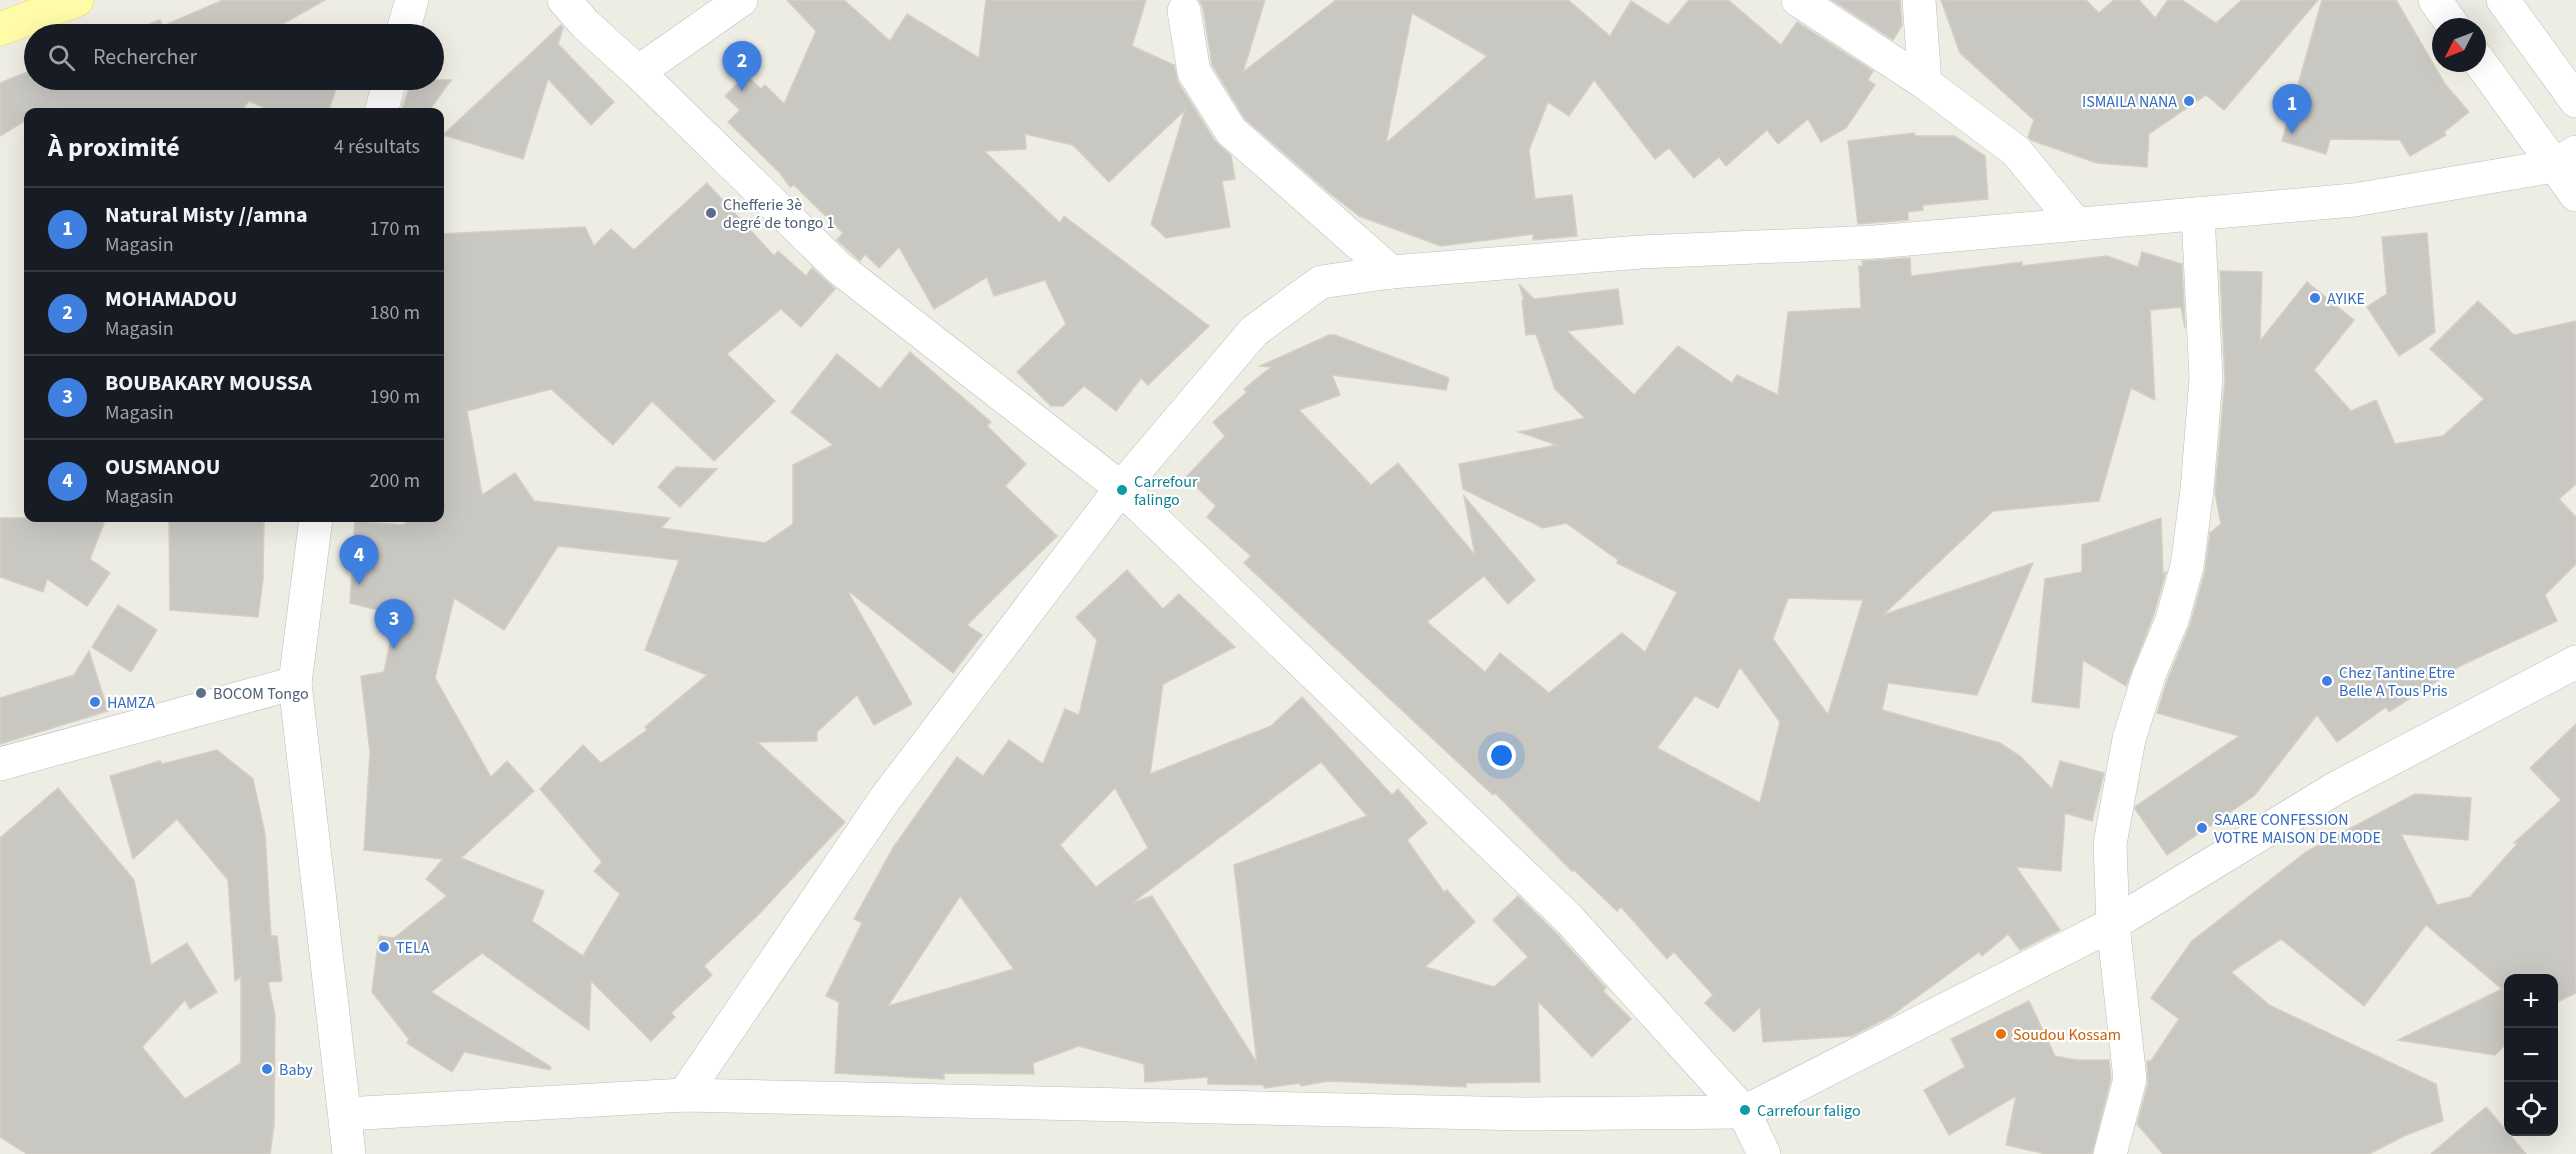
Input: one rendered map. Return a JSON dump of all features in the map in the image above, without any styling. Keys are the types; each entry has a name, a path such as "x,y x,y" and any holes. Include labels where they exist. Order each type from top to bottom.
{"main road":[{"path":"0,29 77,0"}],"street":[{"path":"405,24 412,0"},
{"path":"564,0 585,24 638,72 839,268 1122,488 1569,919 1744,1112 1764,1154"},
{"path":"638,72 741,0"},
{"path":"1798,0 1925,83 2016,151 2076,224"},
{"path":"1919,0 1925,83"},
{"path":"2435,0 2448,18"},
{"path":"2503,0 2576,101"},
{"path":"1184,11 1194,72 1231,131 1391,272"},
{"path":"2486,68 2565,159 2576,195"},
{"path":"382,108 387,90"},
{"path":"684,1095 885,799 1122,488 1254,331 1321,282 1391,272 1641,252 1875,242 2354,200 2565,159"},
{"path":"2110,1154 2130,1079 2113,924 2110,844 2129,739 2149,675 2172,620 2187,566 2197,490 2206,378 2198,214"},
{"path":"315,522 295,683 349,1154"},
{"path":"345,1114 684,1095 1524,1114 1744,1112 2113,924 2336,788 2576,662"},
{"path":"0,764 295,683"}],"building":[{"path":"223,0 325,0 283,24 168,24"},
{"path":"787,0 844,0 890,41 907,14 979,58 986,0 1146,0 1132,46 1174,65 1178,82 1215,141 1231,156 1235,179 1222,181 1230,227 1166,238 1151,224 1185,110 1109,182 1073,145 1025,134 1026,149 984,151 1060,223 1064,216 1209,326 1148,385 1141,378 1116,411 1084,386 1063,406 1051,406 1017,372 1066,324 1045,280 994,296 987,277 934,309 899,247 879,268 865,254 860,261 837,240 843,233 794,185 790,187 780,173 728,122 740,110 725,96 746,75 761,89 765,85 784,104 816,31"},
{"path":"1199,0 1265,0 1243,72 1336,0 1568,0 1610,36 1631,1 1668,25 1689,0 1728,0 1781,45 1797,22 1873,71 1868,80 1875,85 1846,128 1821,142 1808,119 1778,144 1767,130 1726,166 1719,157 1694,178 1669,148 1655,159 1594,80 1569,116 1548,102 1529,150 1535,199 1572,195 1577,236 1533,240 1533,234 1441,246 1359,216 1245,119 1212,65 1203,8","holes":["1412,13 1487,56 1386,143"]},
{"path":"1832,0 1900,0 1902,25 1893,40"},
{"path":"1941,0 2086,0 2099,13 2114,0 2139,0 2155,18 2168,0 2182,0 2216,23 2242,0 2318,0 2224,110 2206,95 2149,134 2147,167 2097,163 2031,140 2028,137 2034,120 1960,53"},
{"path":"2322,0 2396,0 2432,62 2432,72 2438,72 2445,84 2469,112 2444,132 2446,135 2410,156 2400,140 2330,139 2326,154 2282,141"},
{"path":"160,20 162,24 149,24"},
{"path":"561,25 563,28 558,44 614,102 591,125 548,79 523,159 444,134"},
{"path":"24,73 24,90 336,90 329,108 264,108 249,101 243,108 24,108 24,121 0,136 0,83"},
{"path":"444,80 451,80 444,90"},
{"path":"409,90 444,90 431,108 402,108"},
{"path":"1914,133 1915,136 1954,136 1985,156 1988,199 1923,205 1923,210 1908,212 1908,220 1858,224 1848,141"},
{"path":"707,183 774,256 778,251 806,276 812,268 835,289 801,327 781,309 727,354 775,401 714,461 652,401 613,445 551,389 467,411 482,495 515,473 534,501 670,518 661,528 765,543 793,524 793,465 833,445 791,412 837,354 880,389 910,352 991,422 987,426 1026,464 1005,486 1057,536 967,625 982,635 953,673 847,590 912,704 874,725 857,695 817,732 817,741 757,742 845,822 758,915 704,966 712,975 671,1013 675,1017 651,1041 591,981 589,1030 482,953 431,992 551,1067 550,1070 464,1052 452,1072 407,1043 409,1039 372,992 379,936 394,938 447,896 426,879 443,859 364,850 370,752 361,676 384,672 396,615 350,603 355,522 403,525 407,522 444,522 444,234 585,227 594,246 611,229 634,250","holes":["558,546 679,560 645,650 707,675 645,727 647,730 601,763 583,745 540,789 602,862 594,871 620,894 583,956 532,921 544,891 461,858 534,791 507,761 491,777 435,678 454,598 504,630"]},
{"path":"2427,233 2435,332 2399,356 2367,307 2387,294 2382,237"},
{"path":"2142,252 2182,264 2185,328 2181,307 2150,310 2155,400 2131,388 2099,501 1993,511 1883,615 2033,563 1977,695 1888,683 1882,710 2000,743 2020,756 2052,789 2060,761 2104,773 2092,821 2065,813 2061,871 2016,867 2060,930 2020,950 2008,934 1982,956 1979,952 1889,1017 1852,1036 1763,1042 1760,1007 1734,1032 1705,1003 1713,995 1674,952 1667,959 1621,907 1617,911 1574,870 1572,871 1495,793 1493,795 1244,563 1251,556 1207,517 1216,506 1186,477 1225,436 1213,422 1247,392 1244,389 1271,367 1260,366 1329,335 1335,335 1449,378 1446,390 1332,375 1340,395 1299,410 1371,485 1398,463 1475,555 1464,496 1535,580 1508,604 1484,576 1427,622 1485,672 1500,653 1549,693 1622,633 1645,652 1677,592 1617,563 1618,560 1566,523 1543,528 1463,489 1459,464 1557,445 1519,432 1585,418 1555,389 1536,334 1526,335 1522,300 1524,300 1519,284 1534,299 1618,289 1623,324 1567,331 1634,395 1678,346 1732,383 1737,375 1778,395 1788,312 1861,308 1859,266 1863,266 1862,261 1910,258 1911,276 2022,262 2022,266 2107,256 2138,267","holes":["1788,598 1863,600 1828,715 1773,639","1740,667 1780,722 1760,803 1657,748 1695,696 1718,708"]},
{"path":"2220,271 2262,272 2260,341 2307,282 2354,320 2314,370 2351,411 2376,400 2395,444 2443,436 2484,399 2430,349 2478,301 2514,335 2576,321 2576,484 2559,499 2576,517 2576,564 2545,595 2557,621 2460,666 2389,712 2386,707 2337,742 2317,715 2254,796 2167,855 2135,809 2136,806 2239,736 2157,713 2167,681 2190,625 2205,571 2210,533 2221,524 2215,493 2225,380"},
{"path":"676,467 717,469 680,507 658,487"},
{"path":"0,518 24,518 24,522 104,522 90,559 110,573 87,606 47,579 43,592 0,577"},
{"path":"2161,518 2163,574 2166,572 2154,614 2126,686 2083,660 2079,708 2032,702 2045,579 2082,572 2082,545"},
{"path":"169,522 264,522 263,579 258,617 170,610"},
{"path":"1127,570 1163,609 1179,594 1235,647 1163,684 1150,774 1271,726 1302,697 1392,795 1398,789 1427,823 1407,840 1444,892 1447,890 1475,922 1425,967 1494,987 1528,957 1493,920 1518,896 1555,932 1606,988 1603,991 1631,1019 1592,1057 1538,1001 1540,1082 1466,1083 1466,1087 1328,1081 1301,1086 1300,1083 1264,1088 1264,1085 1208,1084 1208,1077 1145,1082 1144,1064 1079,1046 1033,1063 1034,1074 944,1073 944,1079 835,1073 839,1002 826,996 862,923 854,919 893,848 957,757 983,776 1009,740 1043,764 1065,709 1079,715 1097,640 1076,617","holes":["1321,762 1367,816 1234,865 1257,1063 1152,896 1132,903","1115,788 1148,848 1096,887 1060,845","960,896 1014,969 888,1006"]},
{"path":"118,605 157,630 131,672 92,647"},
{"path":"89,651 108,711 0,744 0,698 74,675"},
{"path":"2576,724 2576,993 2558,1002 2558,974 2504,974 2504,1046 2495,1055 2398,1040 2502,989 2426,925 2364,1006 2281,939 2231,972 2269,1005 2436,1084 2443,1121 2406,1135 2369,1154 2163,1154 2137,1124 2148,1084 2147,1061 2151,1061 2179,1019 2151,998 2192,941 2306,852 2415,794 2471,798 2468,840 2401,834 2437,905 2470,897 2518,843 2514,843 2561,800 2530,768"},
{"path":"217,750 253,779 265,834 271,936 277,936 282,981 268,982 275,1015 274,1125 270,1154 27,1154 0,1137 0,838 58,788 134,880 151,965 187,943 217,992 190,1009 185,1000 142,1047 185,1099 241,1063 241,977 235,981 228,880 177,819 133,859 110,776 160,761 162,764"},
{"path":"2029,1001 2055,1056 2076,1060 2109,1060 2111,1078 2092,1154 2046,1154 2006,1145 2016,1096 1949,1135 1924,1090 1965,1067 1951,1039"},
{"path":"2486,1107 2504,1128 2504,1136 2511,1136 2526,1154 2431,1154"}],"place":[{"name":"MOHAMADOU","path":"742,91"},
{"name":"ISMAILA NANA","path":"2189,101"},
{"name":"Natural Misty //amna","path":"2292,134"},
{"name":"Chefferie 3è degré de tongo 1","path":"711,213"},
{"name":"AYIKE","path":"2315,298"},
{"name":"Carrefour falingo","path":"1122,490"},
{"name":"OUSMANOU","path":"359,585"},
{"name":"BOUBAKARY MOUSSA","path":"394,649"},
{"name":"Chez Tantine Etre Belle A Tous Pris","path":"2327,681"},
{"name":"BOCOM Tongo","path":"201,693"},
{"name":"HAMZA","path":"95,702"},
{"name":"SAARE CONFESSION VOTRE MAISON DE MODE","path":"2202,828"},
{"name":"TELA","path":"384,947"},
{"name":"Soudou Kossam","path":"2001,1034"},
{"name":"Baby","path":"267,1069"},
{"name":"Carrefour faligo","path":"1745,1110"}]}
